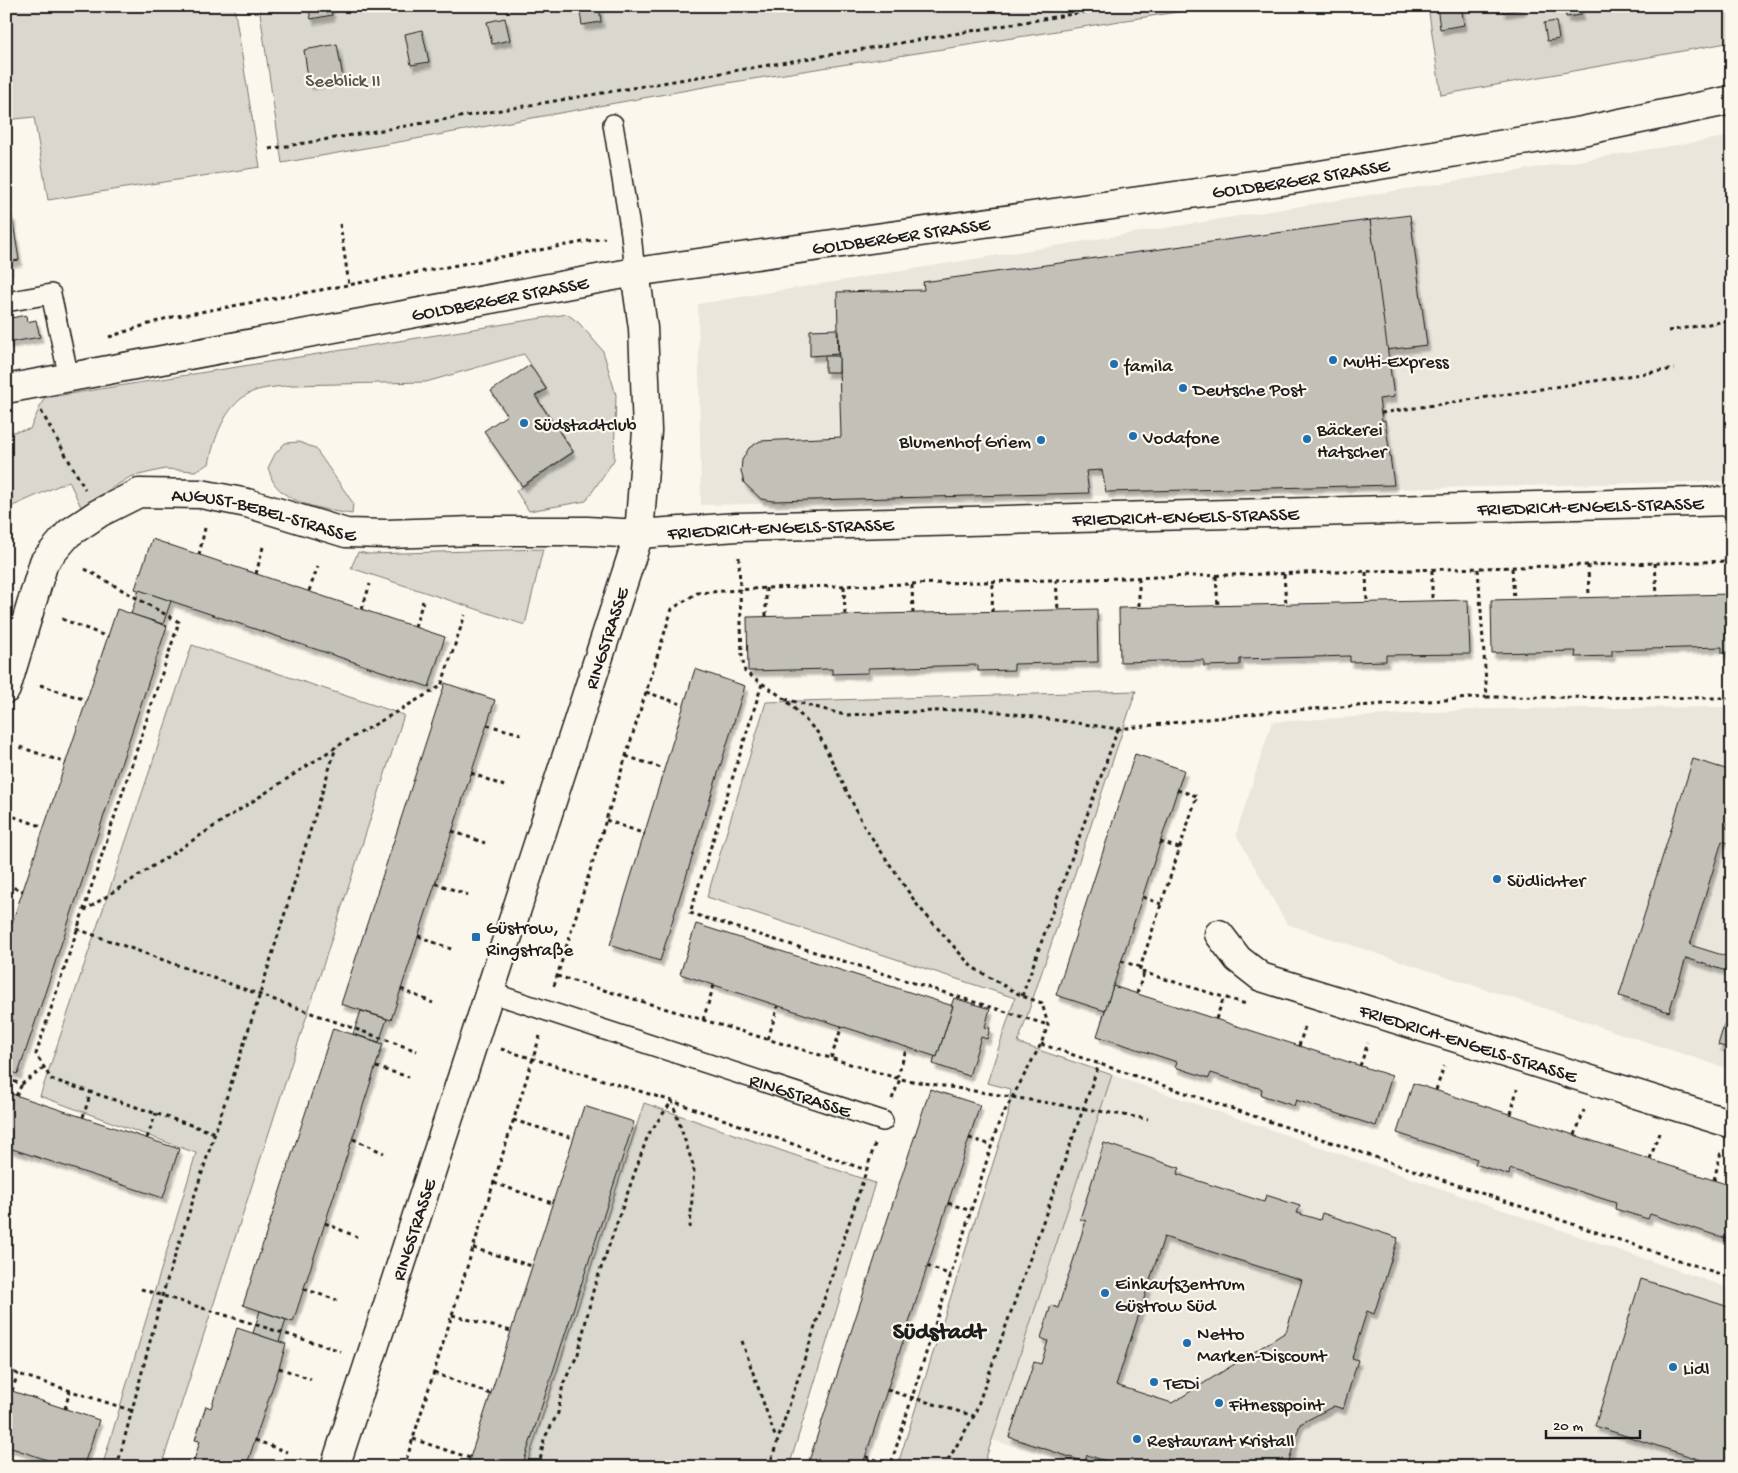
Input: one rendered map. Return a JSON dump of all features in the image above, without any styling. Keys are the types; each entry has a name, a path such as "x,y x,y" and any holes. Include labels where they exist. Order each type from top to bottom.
{"street":[{"name":"GOLDBERGER STRASSE","path":"16,387 635,272 1296,179 1582,131 1732,100"},
{"name":"RINGSTRASSE","path":"335,1467 639,534 647,431 643,328 635,272"},
{"name":"AUGUST-BEBEL-STRASSE","path":"6,689 44,562 69,533 99,513 139,493 201,494 247,503 346,533 587,531 639,534"},
{"name":"FRIEDRICH-ENGELS-STRASSE","path":"639,534 738,527 1732,501"},
{"name":"FRIEDRICH-ENGELS-STRASSE","path":"1219,934 1238,959 1261,977 1732,1124"}],"lane":[{"path":"613,124 631,234 635,272"},
{"path":"6,302 51,294 69,378"},
{"name":"RINGSTRASSE","path":"489,992 883,1121"}],"path":[{"path":"269,149 1120,6"},
{"path":"340,224 350,285"},
{"path":"63,350 167,318 631,234"},
{"path":"1668,331 1732,320"},
{"path":"1381,413 1674,369"},
{"path":"16,387 99,513"},
{"path":"738,527 742,656 745,672 784,699 818,733 864,826 918,906 972,967 1022,996 1042,1003 1048,1025 1041,1044 999,1122 890,1465 866,1457"},
{"path":"199,554 205,528"},
{"path":"256,574 263,547"},
{"path":"740,589 1732,561"},
{"path":"1655,563 1657,596"},
{"path":"1588,565 1589,598"},
{"path":"309,591 318,566"},
{"path":"1512,568 1514,600"},
{"path":"86,569 179,622 36,1054 51,1079 215,1133"},
{"path":"1478,569 1487,697"},
{"path":"1432,570 1432,601"},
{"path":"1366,572 1367,603"},
{"path":"1284,574 1286,605"},
{"path":"1216,576 1218,606"},
{"path":"1139,578 1139,608"},
{"path":"1056,580 1058,610"},
{"path":"992,612 993,582"},
{"path":"362,609 370,584"},
{"path":"912,585 913,614"},
{"path":"844,586 845,615"},
{"path":"766,588 766,617"},
{"path":"415,627 423,602"},
{"path":"83,912 336,747 441,686 464,615"},
{"path":"62,619 108,637"},
{"path":"762,684 690,913 1048,1025"},
{"path":"40,685 86,700"},
{"path":"646,692 684,705"},
{"path":"784,699 845,715 979,710 1118,729 1269,712 1487,697 1732,698"},
{"path":"487,725 521,734"},
{"path":"1022,996 1118,729"},
{"path":"20,747 66,763"},
{"path":"117,1467 162,1296 260,994 336,747"},
{"path":"626,756 664,769"},
{"path":"471,773 504,786"},
{"path":"6,814 44,827"},
{"path":"606,820 644,834"},
{"path":"452,831 485,844"},
{"path":"1160,842 1179,848"},
{"path":"435,883 468,895"},
{"path":"6,885 23,891"},
{"path":"1143,897 1161,904"},
{"path":"77,929 418,1051"},
{"path":"418,936 450,949"},
{"path":"1121,961 1140,967"},
{"path":"1137,993 1144,973"},
{"path":"557,976 898,1078 1148,1119"},
{"path":"703,1020 714,985"},
{"path":"401,989 433,1003"},
{"path":"1216,1019 1224,998"},
{"path":"768,1039 778,1006"},
{"path":"1299,1046 1306,1023"},
{"path":"831,1058 842,1026"},
{"path":"474,1041 672,1101 866,1170"},
{"path":"1360,1066 1368,1043"},
{"path":"1041,1044 1732,1278"},
{"path":"769,1467 776,1439 907,1047"},
{"path":"944,1467 974,1416 1099,1064"},
{"path":"1436,1090 1444,1066"},
{"path":"16,1096 22,1084 44,1068"},
{"path":"376,1068 409,1077"},
{"path":"6,1079 22,1084"},
{"path":"1511,1114 1517,1089"},
{"path":"83,1117 91,1092"},
{"path":"672,1101 694,1168 690,1228"},
{"path":"539,1467 544,1439 558,1413 562,1384 578,1354 592,1291 648,1135 672,1101"},
{"path":"1575,1135 1584,1110"},
{"path":"147,1138 156,1113"},
{"path":"513,1120 574,1138"},
{"path":"1650,1159 1659,1133"},
{"path":"969,1138 992,1144"},
{"path":"353,1139 384,1153"},
{"path":"1714,1180 1721,1152"},
{"path":"494,1182 552,1203"},
{"path":"948,1203 971,1211"},
{"path":"325,1223 357,1237"},
{"path":"473,1248 532,1266"},
{"path":"927,1266 951,1275"},
{"path":"141,1289 370,1359"},
{"path":"304,1289 337,1300"},
{"path":"452,1315 511,1331"},
{"path":"907,1329 931,1338"},
{"path":"742,1341 776,1439"},
{"path":"279,1368 311,1379"},
{"path":"6,1370 133,1410"},
{"path":"434,1373 491,1394"},
{"path":"12,1391 18,1374"},
{"path":"65,1409 70,1390"},
{"path":"887,1390 911,1399 974,1416"},
{"path":"413,1439 470,1458"},
{"path":"255,1440 287,1452"}],"shaded area":[{"path":"1732,136 1732,481 701,505 698,304"},
{"name":"Südlichter","path":"1732,707 1732,1070 1287,924 1236,834 1272,722 1486,709"},
{"path":"1112,1075 1732,1289 1732,1467 1084,1467 992,1440"}],"green space":[{"path":"6,6 234,6 260,167 48,200 34,117 6,120"},
{"name":"Seeblick II","path":"259,6 1215,6 721,84 282,163"},
{"path":"1428,6 1732,6 1732,42 1441,95"},
{"path":"567,314 579,323 603,351 616,395 614,460 586,501 529,511 516,491 574,452 536,396 547,389 524,354 426,382 294,385 258,390 248,394 232,407 221,425 209,464 195,471 165,469 130,477 81,507 69,481 6,509 6,433 30,429 44,398"},
{"path":"299,442 315,448 353,503 352,514 332,511 298,501 280,490 274,483 268,468 275,454 285,443"},
{"path":"543,549 525,625 351,568 358,552 369,554"},
{"path":"192,645 404,715 161,1467 102,1467 196,1153 40,1096"},
{"path":"1136,691 1018,1043 1112,1075 983,1467 897,1467 1008,1116 1011,1089 987,1083 1015,998 707,897 766,702"},
{"path":"644,1103 875,1183 789,1467 526,1467"}],"building":[{"path":"308,6 330,6 332,15 311,19"},
{"path":"579,6 599,6 601,22 582,25"},
{"path":"1437,6 1461,6 1464,25 1440,29"},
{"path":"1502,6 1522,6 1523,9 1503,12"},
{"path":"1565,6 1580,6 1581,15 1566,17"},
{"path":"505,18 510,40 492,44 487,22"},
{"path":"1556,21 1559,39 1547,41 1544,23"},
{"path":"422,30 429,62 411,65 405,34"},
{"path":"337,44 343,78 309,84 304,50"},
{"path":"1410,215 1427,345 1386,350 1370,220"},
{"path":"12,216 19,260 8,262 10,269 6,269 6,218"},
{"name":"famila","path":"1370,220 1394,397 1379,399 1382,421 1385,420 1394,485 1106,492 1102,470 1086,471 1089,493 773,501 761,499 744,483 741,471 742,460 749,448 760,441 841,437 837,292 924,290 923,282"},
{"path":"26,315 27,322 36,320 40,337 6,343 6,319"},
{"path":"837,329 838,354 810,356 810,330"},
{"path":"825,356 839,356 839,372 825,372"},
{"name":"Südstadtclub","path":"530,365 546,389 535,396 573,452 522,486 484,431 507,415 491,391"},
{"path":"152,539 445,637 429,687 135,589"},
{"path":"139,590 171,601 163,624 131,614"},
{"path":"1732,594 1732,653 1722,653 1722,647 1612,650 1612,656 1575,657 1576,651 1492,653 1491,600"},
{"path":"1468,600 1470,654 1386,655 1386,661 1350,662 1350,656 1240,659 1240,665 1204,666 1204,660 1120,662 1119,608"},
{"path":"117,609 167,626 18,1074 6,1070 6,941"},
{"path":"1097,609 1098,662 1014,664 1014,670 978,671 978,665 868,668 868,673 832,674 832,669 748,671 747,617"},
{"path":"695,669 745,686 660,961 610,945"},
{"path":"445,683 495,700 391,1020 341,1004"},
{"path":"1135,754 1184,770 1105,1011 1056,995"},
{"path":"1693,759 1732,771 1732,810 1726,828 1732,830 1732,844 1722,841 1690,945 1732,958 1732,973 1686,958 1669,1012 1619,996"},
{"path":"696,924 953,1006 937,1057 680,974"},
{"path":"1113,986 1392,1076 1376,1126 1296,1100 1294,1106 1261,1095 1262,1089 1211,1073 1209,1078 1175,1067 1177,1062 1097,1036"},
{"path":"954,998 990,1009 985,1027 990,1028 987,1039 981,1037 969,1076 933,1064 935,1056 937,1057"},
{"path":"1732,999 1732,1049 1718,1045"},
{"path":"361,1011 387,1019 379,1042 353,1034"},
{"path":"333,1028 383,1044 293,1322 243,1305"},
{"path":"6,1070 10,1071 6,1083"},
{"path":"1413,1083 1732,1186 1732,1233 1730,1240 1650,1214 1648,1219 1615,1209 1616,1203 1510,1169 1509,1175 1475,1164 1477,1159 1397,1133"},
{"path":"930,1089 980,1105 862,1467 807,1467"},
{"path":"6,1092 179,1149 163,1198 6,1147"},
{"path":"584,1106 634,1122 522,1467 467,1467"},
{"name":"Einkaufszentrum Güstrow Süd","path":"1104,1143 1180,1168 1177,1174 1264,1202 1266,1195 1300,1206 1297,1213 1320,1220 1322,1213 1398,1238 1374,1314 1367,1311 1352,1358 1358,1360 1343,1409 1334,1406 1300,1424 1287,1467 1125,1467 1087,1455 1085,1462 1009,1437 1034,1362 1041,1364 1048,1341 1041,1338 1051,1305 1058,1308 1086,1221 1080,1219","holes":["1164,1237 1302,1280 1286,1332 1172,1403 1116,1385"]},
{"name":"Lidl","path":"1641,1279 1732,1308 1732,1467 1723,1467 1595,1426"},
{"path":"260,1311 286,1320 279,1342 253,1333"},
{"path":"237,1328 286,1344 279,1368 246,1467 192,1467 200,1441 195,1440 206,1406 211,1408"},
{"path":"6,1389 99,1420 83,1467 68,1467 6,1446"}],"place":[{"name":"Multi-Express","path":"1333,360"},
{"name":"famila","path":"1114,364"},
{"name":"Deutsche Post","path":"1183,388"},
{"name":"Südstadtclub","path":"524,423"},
{"name":"Vodafone","path":"1133,436"},
{"name":"Bäckerei Hatscher","path":"1307,439"},
{"name":"Blumenhof Griem","path":"1041,440"},
{"name":"Südlichter","path":"1497,879"},
{"name":"Güstrow, Ringstraße","path":"476,937"},
{"name":"Einkaufszentrum Güstrow Süd","path":"1105,1293"},
{"name":"Netto Marken-Discount","path":"1187,1343"},
{"name":"Lidl","path":"1673,1367"},
{"name":"TEDi","path":"1154,1382"},
{"name":"Fitnesspoint","path":"1219,1403"},
{"name":"Restaurant Kristall","path":"1137,1439"}],"district":[{"name":"Südstadt","path":"939,1330"}]}
